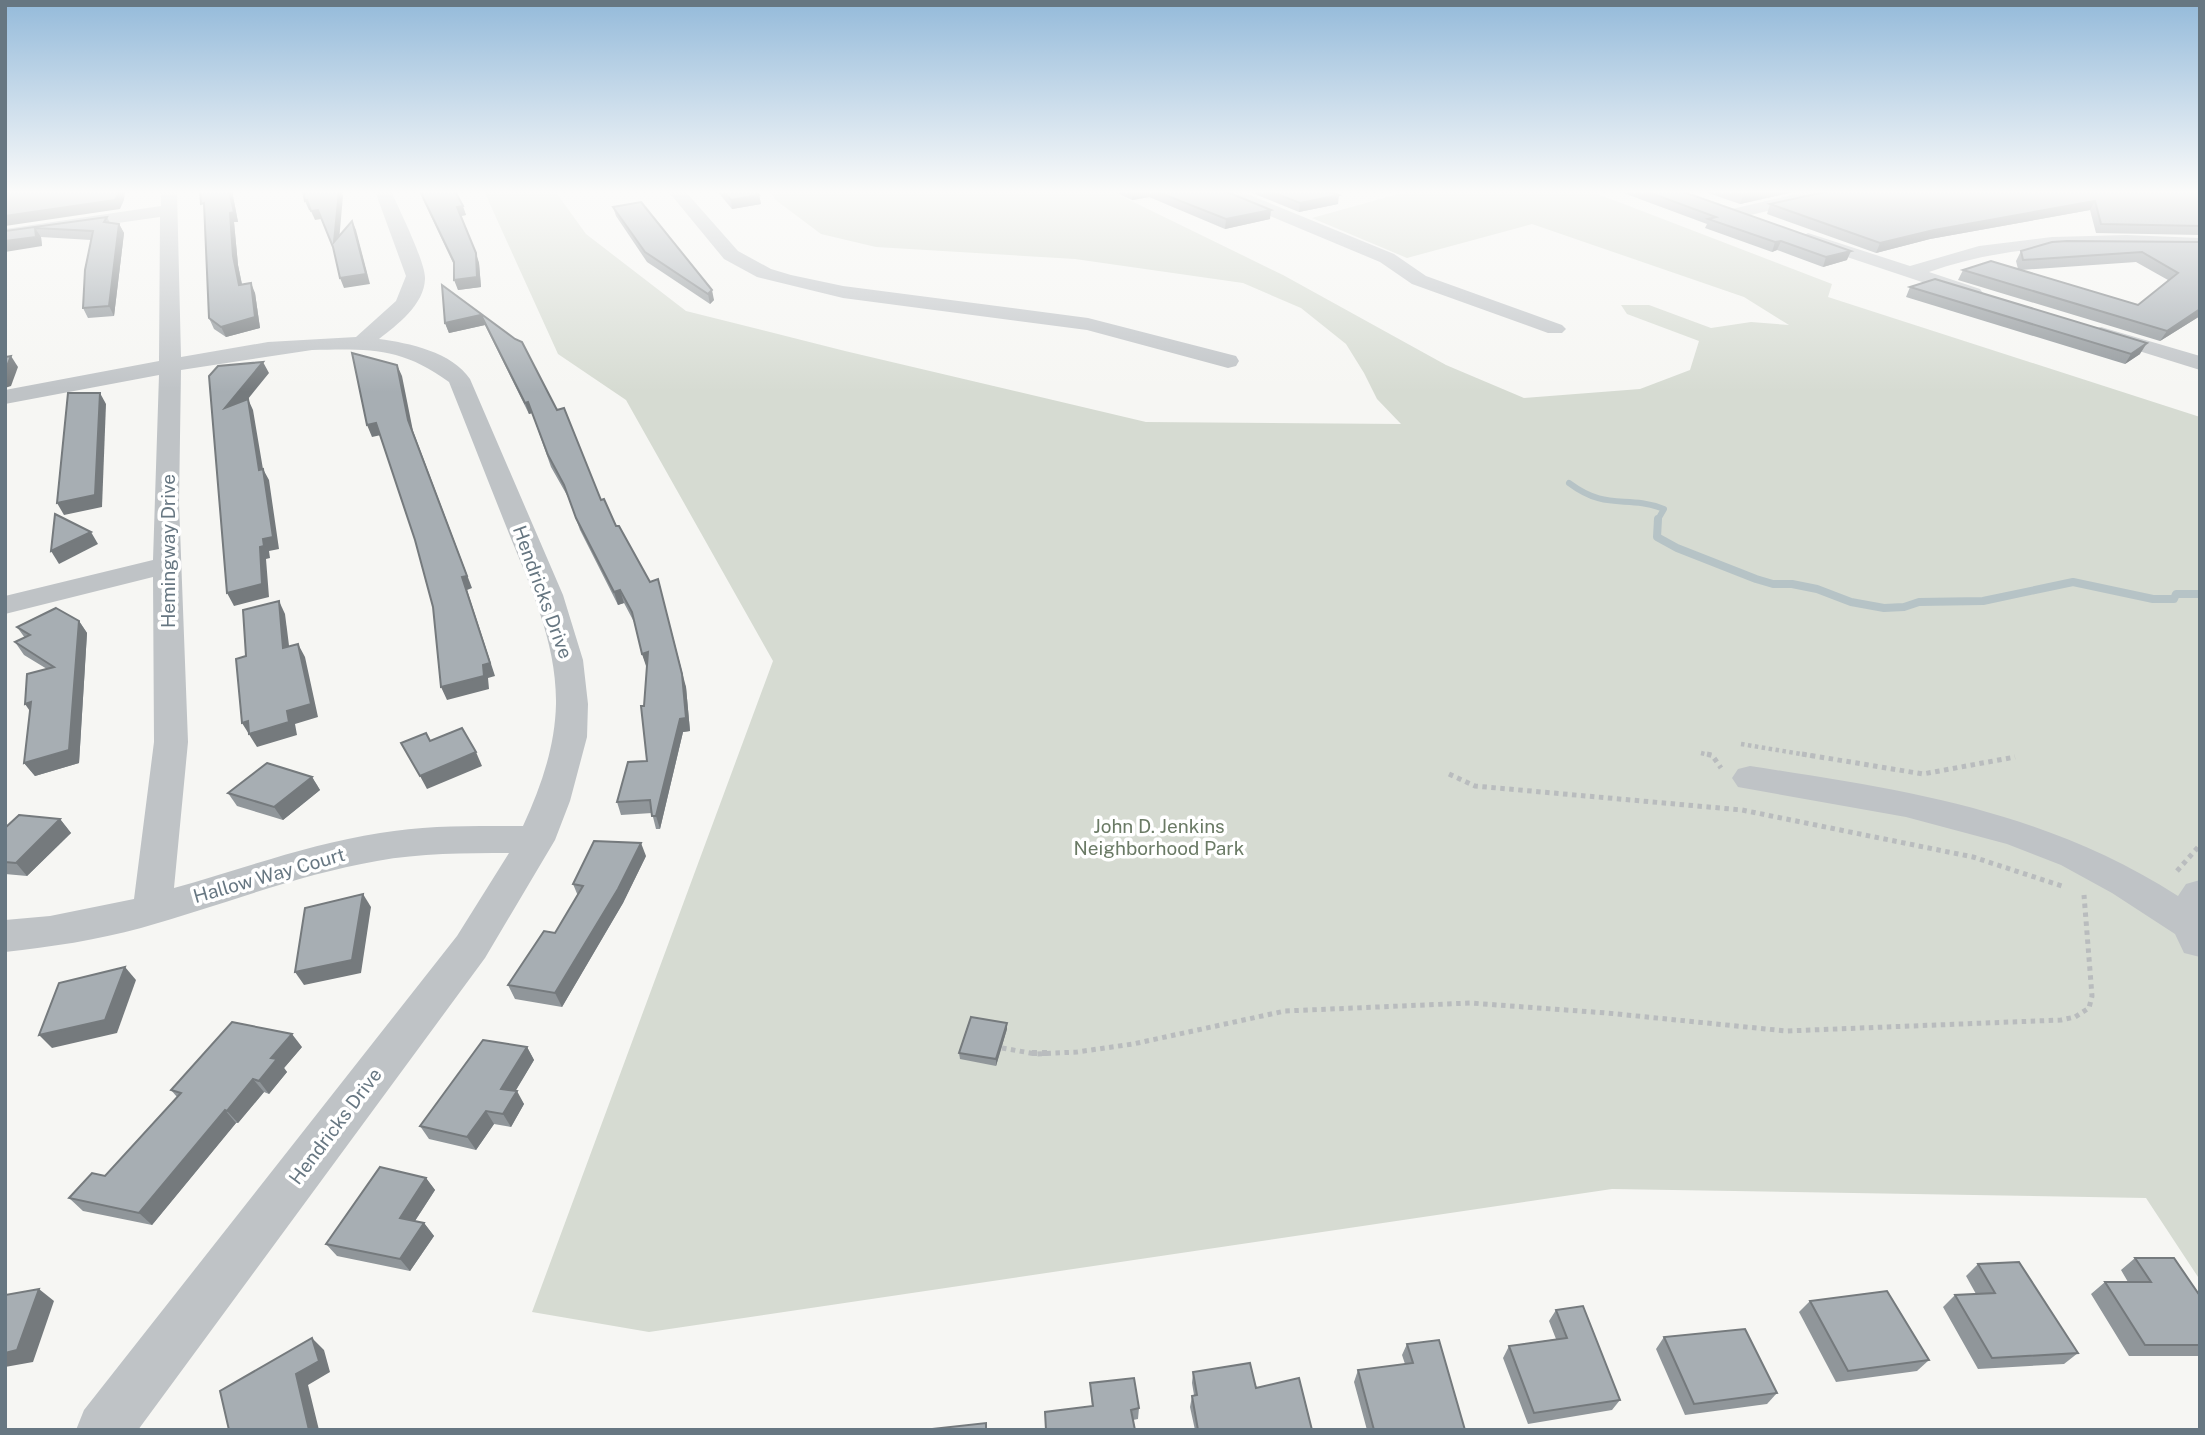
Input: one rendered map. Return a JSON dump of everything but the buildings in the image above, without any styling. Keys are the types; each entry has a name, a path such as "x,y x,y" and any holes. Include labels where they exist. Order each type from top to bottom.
{"street":[{"name":"Hemingway Drive","path":"152,909 171,742 167,565 170,258"},
{"path":"360,344 404,306 416,285 416,276 409,258"},
{"path":"738,258 764,273 843,292 1088,324 1228,361"},
{"path":"1387,258 1419,280 1555,329"},
{"path":"1865,258 1988,298"},
{"path":"1908,273 1955,258"},
{"path":"2081,326 2200,363"},
{"name":"Hendricks Drive","path":"5,397 266,349 332,343 360,344 421,354 449,368 459,379 546,591 569,660 572,706 567,749 536,840 512,886 471,947 104,1430"},
{"path":"5,605 167,565"},
{"path":"1745,761 2015,832 2059,849 2145,894 2191,909"},
{"name":"Hallow Way Court","path":"5,936 83,925 152,909 297,865 359,850 420,841 536,840"}],"path":[{"path":"1745,761 1923,774 2015,757"},
{"path":"1449,774 1475,786 1756,812 1999,863 2094,899"},
{"path":"2191,909 2200,845"},
{"path":"1002,1048 1036,1054 1077,1052 1133,1044 1241,1019 1285,1012 1470,1003 1786,1031 2061,1020 2075,1017 2089,1007 2092,996 2084,894"}],"green space":[{"name":"John D. Jenkins Neighborhood Park","path":"514,258 617,258 686,311 1146,422 1401,424 1377,399 1346,344 1301,308 1243,283 1058,258 1248,258 1446,365 1524,398 1640,389 1690,370 1699,341 1627,314 1621,305 1649,305 1711,328 1751,322 1789,325 1744,297 1631,258 1764,258 1832,284 1828,297 2200,417 2200,1280 2146,1198 1612,1189 649,1332 532,1312 773,661 626,400 558,354"}],"waterway":[{"path":"1569,483 1595,497 1664,509 1658,519"},
{"path":"1658,519 1657,537 1677,548 1756,579 1773,584 1792,584 1817,589 1851,602 1884,608 1904,607 1919,602 1983,601 2073,582 2153,599 2174,599 2176,594 2200,594"}]}
